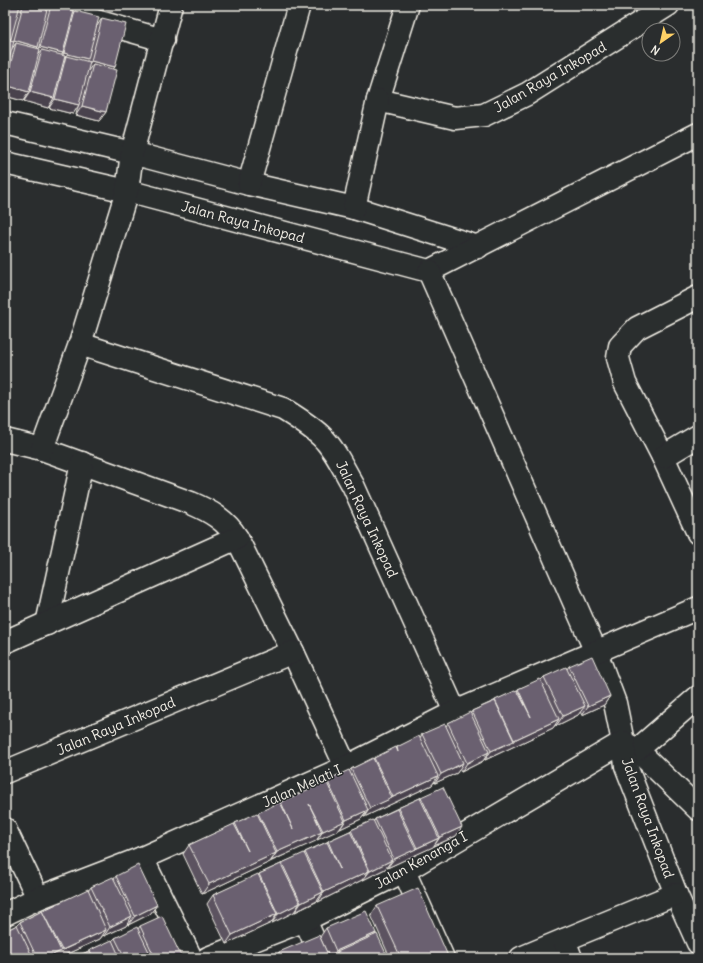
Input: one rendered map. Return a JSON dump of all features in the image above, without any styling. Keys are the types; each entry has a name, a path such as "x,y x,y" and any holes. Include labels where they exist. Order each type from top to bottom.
{"street":[{"path":"40,5 163,40"},
{"path":"42,449 80,344 127,191 132,153 171,5"},
{"path":"249,184 299,5"},
{"path":"354,208 378,100 408,5"},
{"name":"Jalan Raya Inkopad","path":"378,100 455,118 484,115 527,94 668,5"},
{"path":"5,123 132,153 249,184 354,208 478,247"},
{"path":"430,271 698,134"},
{"name":"Jalan Raya Inkopad","path":"5,164 127,191 430,271 596,652 630,746 698,809"},
{"path":"698,297 637,328 620,346 618,358 625,382 663,457 698,533"},
{"name":"Jalan Raya Inkopad","path":"80,344 283,409 306,423 322,437 337,457 353,485 455,712"},
{"path":"663,457 698,436"},
{"path":"5,440 42,449 205,509 231,529 237,538 293,652 346,767"},
{"path":"47,624 82,463"},
{"path":"5,642 237,538"},
{"path":"596,652 698,608"},
{"name":"Jalan Raya Inkopad","path":"5,772 293,652"},
{"name":"Jalan Melati I","path":"5,914 38,898 142,858 346,767 455,712 596,652"},
{"name":"Jalan Raya Inkopad","path":"698,697 630,746 626,766 676,894 698,943"},
{"name":"Jalan Kenanga I","path":"208,958 305,920 404,871 630,746"},
{"path":"5,829 38,898"},
{"path":"142,858 191,958"},
{"path":"404,871 443,958"},
{"name":"Jalan Raya Inkopad","path":"521,958 567,949 676,894"},
{"path":"305,920 322,958"}],"building":[{"path":"5,5 20,5 11,39 5,37"},
{"path":"23,5 48,5 38,47 14,40"},
{"path":"51,5 74,11 63,53 40,47"},
{"path":"75,11 99,17 88,59 64,53"},
{"path":"102,18 126,24 115,67 91,61"},
{"path":"5,39 14,41 5,75"},
{"path":"16,43 40,49 29,92 5,85"},
{"path":"42,50 65,56 54,98 30,92"},
{"path":"66,56 90,62 79,105 55,99"},
{"path":"93,64 117,70 106,112 82,106"},
{"path":"592,656 610,696 588,706 569,666"},
{"path":"566,667 585,706 563,716 544,677"},
{"path":"540,679 559,719 514,740 495,700 517,690 531,717 518,689"},
{"path":"495,701 514,741 491,751 472,711"},
{"path":"470,712 489,752 467,763 448,723"},
{"path":"445,724 463,763 441,774 422,734"},
{"path":"419,736 438,776 393,797 374,758 396,747 398,752 397,747"},
{"path":"373,758 392,798 370,808 351,769"},
{"path":"349,770 368,810 346,820 327,780"},
{"path":"326,781 345,821 323,831 309,804 322,832 277,852 258,813 280,802 293,829 281,802"},
{"path":"443,787 462,827 440,837 421,797"},
{"path":"420,798 439,838 417,848 398,808"},
{"path":"397,809 416,849 394,859 375,819"},
{"path":"257,813 276,853 209,884 189,845 234,824 248,851 235,823"},
{"path":"373,820 392,860 370,871 351,830"},
{"path":"350,831 369,871 324,892 305,852 327,842 340,869 328,841"},
{"path":"304,853 323,892 301,903 282,863"},
{"path":"281,864 300,903 278,914 259,874"},
{"path":"138,865 157,905 135,916 116,876"},
{"path":"258,874 277,914 232,935 213,895"},
{"path":"113,877 132,916 110,927 91,887"},
{"path":"418,888 448,956 445,958 401,958 377,906"},
{"path":"88,889 106,930 62,950 42,911"},
{"path":"42,911 61,951 46,958 37,958 20,922"},
{"path":"366,911 376,933 336,951 326,928"},
{"path":"162,916 181,956 176,958 155,958 140,926"},
{"path":"17,925 33,958 6,958 5,956 5,931"},
{"path":"137,927 152,958 125,958 115,938"},
{"path":"377,934 388,958 340,958 337,952"},
{"path":"319,935 329,957 281,958 279,952"},
{"path":"112,940 120,958 93,958 90,950"},
{"path":"89,951 92,958 73,958"}]}
